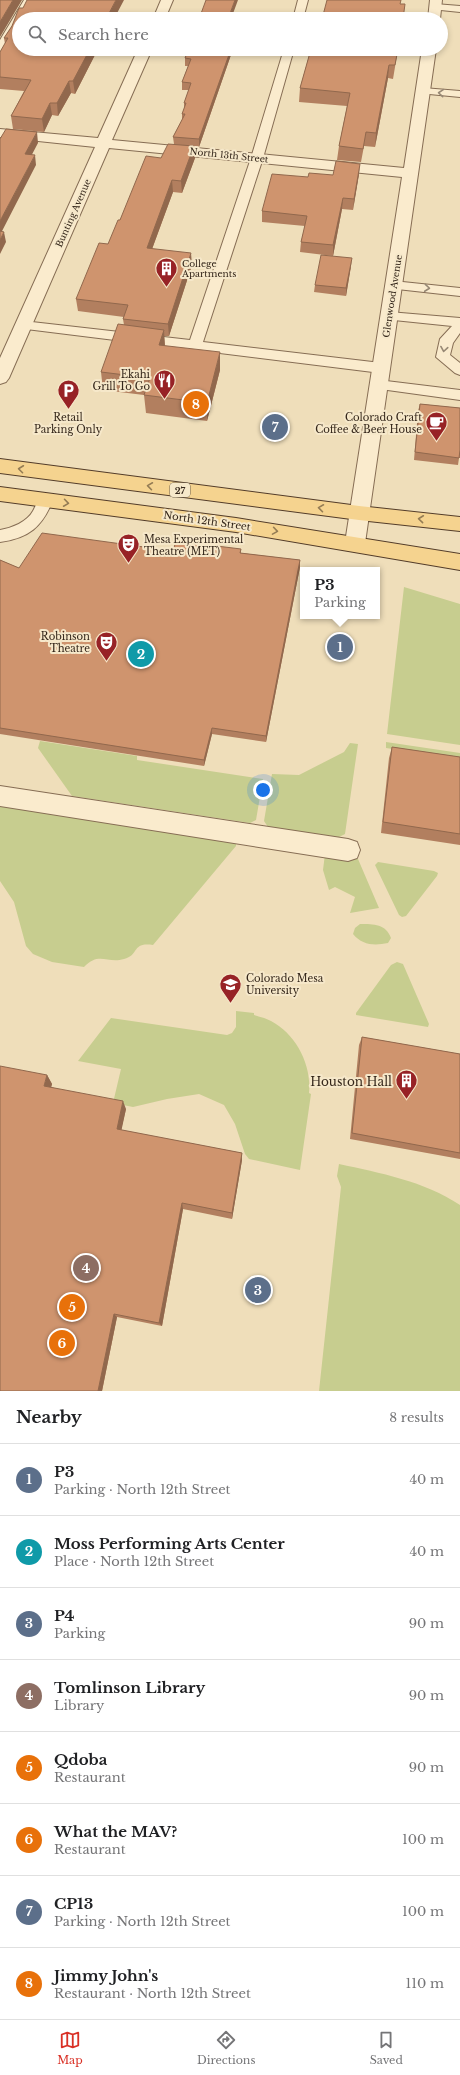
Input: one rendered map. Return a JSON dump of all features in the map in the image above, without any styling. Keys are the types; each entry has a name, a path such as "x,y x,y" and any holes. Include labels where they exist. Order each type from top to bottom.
{"main road":[{"name":"27","path":"0,466 359,513 460,524"},
{"name":"North 12th Street","path":"0,494 236,525 355,543 460,562"}],"street":[{"path":"162,12 167,0"},
{"name":"Bunting Avenue","path":"0,378 142,56"},
{"name":"Glenwood Avenue","path":"355,543 428,56"},
{"name":"North 13th Street","path":"0,133 411,173"},
{"path":"0,796 348,850"}],"lane":[{"path":"22,12 29,0"},
{"path":"300,12 303,0"},
{"path":"435,9 460,9"},
{"path":"0,49 12,29"},
{"path":"195,346 257,158 287,56"},
{"path":"423,91 460,94"},
{"path":"393,285 460,292"},
{"path":"389,316 460,322"},
{"path":"23,325 195,346 380,376 460,395"},
{"path":"460,326 449,335 444,347 443,357 460,370"},
{"path":"0,536 9,535 31,522 39,515 45,500"}],"green space":[{"path":"404,587 460,604 460,745 387,734"},
{"path":"40,741 137,756 137,760 263,779 256,820 250,823 72,796 38,748"},
{"path":"386,742 460,753 460,759 386,748"},
{"path":"350,743 358,744 345,834 339,837 268,827 264,821 272,774 299,775 344,752"},
{"path":"0,803 236,842 236,846 153,945 141,945 132,955 124,959 94,960 89,962 84,967 52,962 33,954 26,946 14,902 0,881"},
{"path":"325,854 358,859 379,908 350,913 355,897 335,887 329,890 323,870"},
{"path":"378,862 434,871 438,873 406,916 402,917 399,915 375,865"},
{"path":"360,924 383,927 389,933 391,938 388,943 383,944 369,944 364,942 353,934 355,928"},
{"path":"397,962 403,964 429,1024 428,1027 356,1015 391,965"},
{"path":"236,1011 254,1013 254,1015 269,1020 280,1027 295,1042 305,1061 308,1072 309,1093 311,1094 300,1170 249,1159 245,1154 235,1124 224,1105 199,1094 167,1099 133,1107 113,1103 121,1069 78,1061 111,1018 227,1035 232,1033 236,1027"},
{"path":"339,1164 417,1184 460,1205 460,1391 319,1391 341,1187 337,1176"}],"building":[{"path":"0,0 13,0 0,22"},
{"path":"27,0 116,0 110,12 17,12 19,8 23,8"},
{"path":"206,0 235,0 231,12 202,12"},
{"path":"327,0 401,0 400,4 405,4 404,12 324,12"},
{"path":"12,26 12,56 86,56 73,81 69,81 57,103 50,103 42,119 11,116 31,80 0,77 0,52 8,38 4,38"},
{"path":"186,56 229,56 199,139 173,137 185,114 182,114 186,103 184,103 191,83 182,82 191,59 185,58"},
{"path":"309,56 397,56 395,65 389,65 376,133 366,132 363,149 339,146 350,93 300,88"},
{"path":"6,129 37,132 25,154 35,155 0,221 0,139"},
{"path":"168,144 194,146 181,181 172,180 147,248 191,253 168,324 123,319 128,305 76,299 99,243 108,244 118,220 120,220 146,156 161,158"},
{"path":"336,161 360,164 354,199 343,198 333,245 301,242 307,216 262,211 272,174 308,177 309,173 333,175"},
{"path":"0,231 4,232 0,240"},
{"path":"321,255 352,258 346,288 315,285"},
{"path":"118,324 164,330 159,345 220,352 207,403 144,395 150,378 101,372"},
{"name":"Colorado Craft Coffee & Beer House","path":"420,404 460,408 459,458 415,452"},
{"path":"42,533 173,551 176,541 241,549 240,553 300,560 266,736 212,728 204,760 0,728 0,560 19,568"},
{"path":"392,747 460,757 460,834 383,822"},
{"name":"Houston Hall","path":"362,1037 460,1054 460,1153 352,1133"},
{"path":"0,1066 47,1075 44,1086 123,1101 117,1129 242,1153 232,1213 182,1203 159,1323 114,1314 98,1391 0,1391"}],"place":[{"name":"College Apartments","path":"167,288"},
{"name":"Ekahi Grill To Go","path":"165,400"},
{"name":"Jimmy John's","path":"196,404"},
{"name":"Retail Parking Only","path":"68,410"},
{"name":"CP13","path":"275,427"},
{"name":"Colorado Craft Coffee & Beer House","path":"437,442"},
{"name":"Mesa Experimental Theatre (MET)","path":"129,564"},
{"name":"P3","path":"340,647"},
{"name":"Moss Performing Arts Center","path":"141,654"},
{"name":"Robinson Theatre","path":"106,662"},
{"name":"Colorado Mesa University","path":"230,1004"},
{"name":"Houston Hall","path":"407,1100"},
{"name":"Tomlinson Library","path":"86,1268"},
{"name":"P4","path":"258,1290"},
{"name":"Qdoba","path":"72,1307"},
{"name":"What the MAV?","path":"62,1343"}]}
